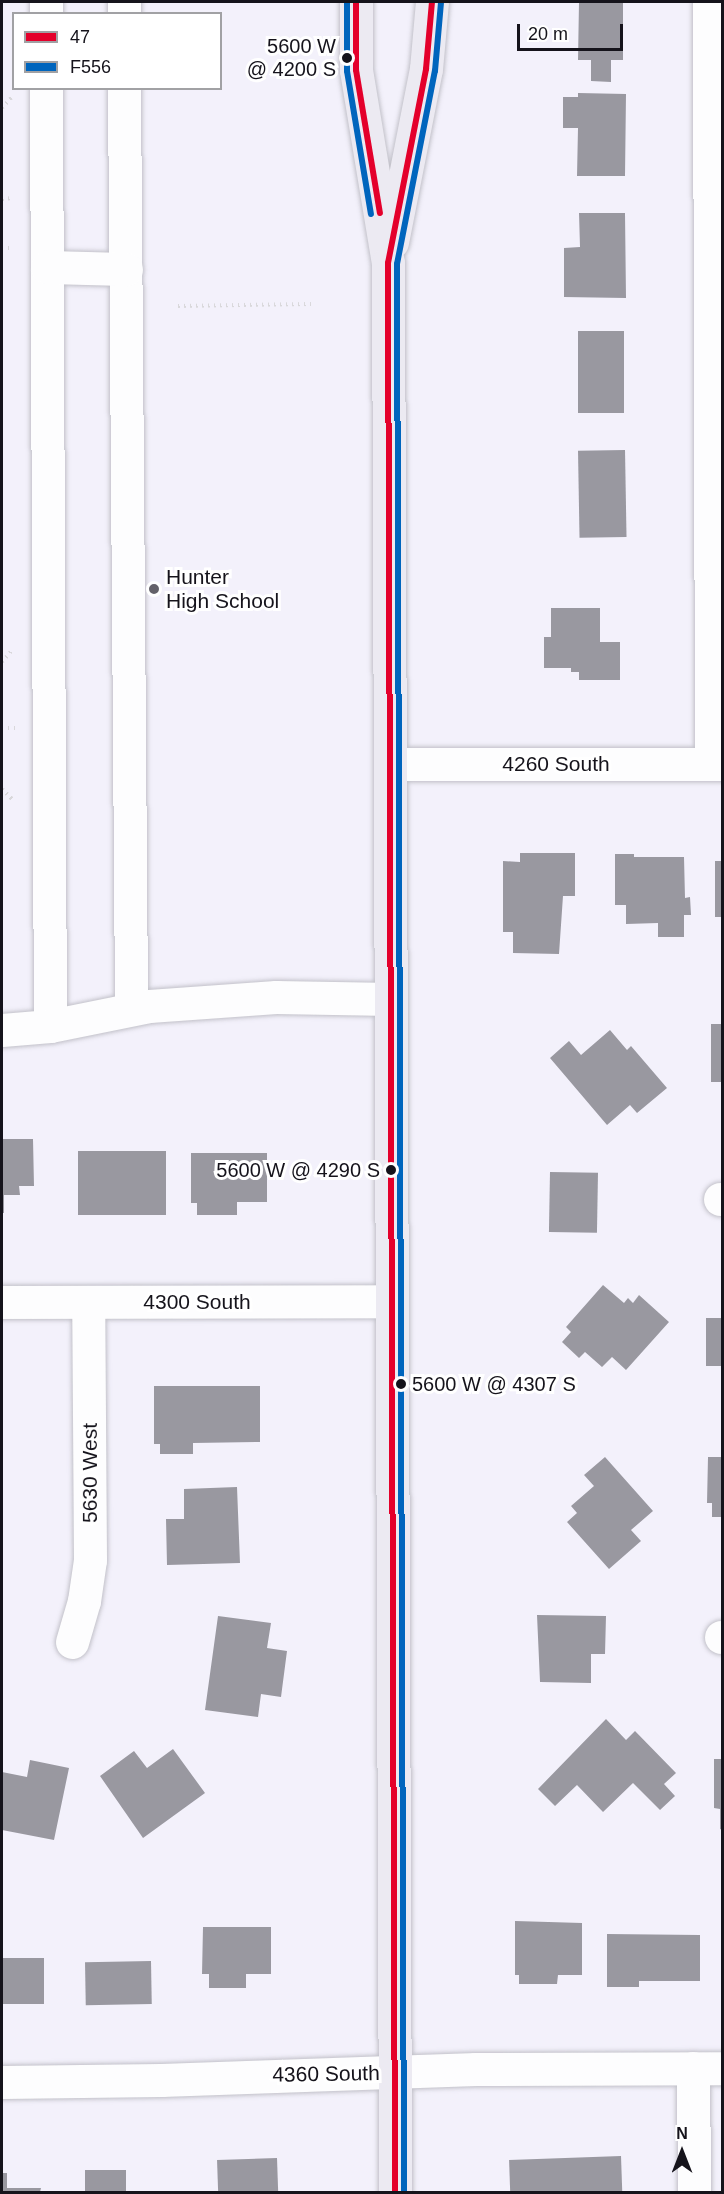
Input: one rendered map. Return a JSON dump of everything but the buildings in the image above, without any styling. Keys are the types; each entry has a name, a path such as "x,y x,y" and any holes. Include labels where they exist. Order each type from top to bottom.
{"main road":[{"path":"356,2 356,70 388,263 395,2193"},
{"path":"388,263 426,69 432,2"}],"street":[{"path":"709,2 716,354 717,764"},
{"path":"46,90 50,1026"},
{"path":"124,90 131,1008"},
{"path":"47,267 126,269"},
{"name":"4260 South","path":"390,764 717,764"},
{"path":"2,1030 50,1026 131,1008 276,997 391,999"},
{"name":"4300 South","path":"2,1302 392,1301"},
{"name":"5630 West","path":"72,1642 84,1601 90,1560 88,1302"},
{"path":"694,2193 708,2068"},
{"name":"4360 South","path":"2,2082 114,2081 476,2069 708,2068"}],"path":[{"path":"178,306 311,304"},
{"path":"2,662 18,644"},
{"path":"2,728 19,728"},
{"path":"2,789 19,806"}],"transit line":[{"name":"F556","path":"347,2 347,71 371,214"},
{"name":"47","path":"356,2 356,70 380,213"},
{"name":"47","path":"395,2192 388,263 426,69 432,2"},
{"name":"F556","path":"404,2192 397,264 435,71 441,3"}],"place":[{"name":"5600 W @ 4200 S","path":"347,58"},
{"name":"Hunter High School","path":"154,589"},
{"name":"5600 W @ 4290 S","path":"391,1170"},
{"name":"5600 W @ 4307 S","path":"401,1384"}]}
